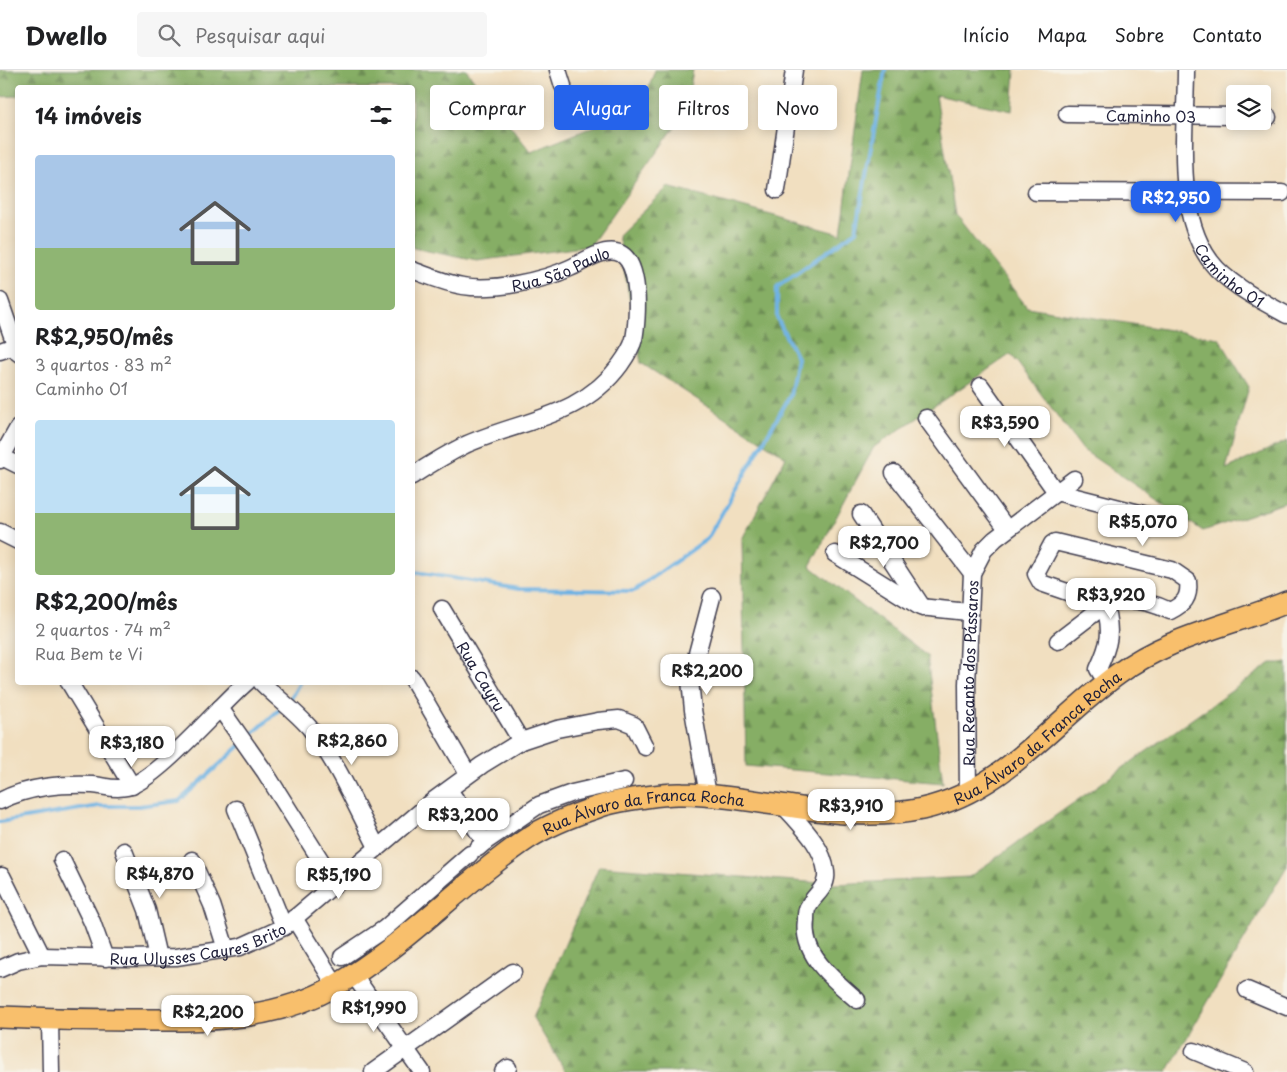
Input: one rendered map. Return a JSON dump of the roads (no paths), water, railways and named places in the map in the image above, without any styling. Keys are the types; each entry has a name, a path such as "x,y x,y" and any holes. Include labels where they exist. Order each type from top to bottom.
{"main road":[{"name":"Rua Álvaro da Franca Rocha","path":"0,1017 50,1020 225,1018 281,1008 309,1000 344,973 417,928 528,838 561,821 604,804 677,793 708,795 842,813 886,813 919,810 968,794 990,782 1064,717 1118,673 1172,643 1286,603"}],"street":[{"path":"558,70 563,85"},
{"path":"777,190 794,70"},
{"name":"Caminho 01","path":"1186,70 1187,192 1190,215 1196,233 1217,268 1252,295 1287,315"},
{"name":"Caminho 03","path":"1067,114 1226,116"},
{"path":"1036,192 1282,193"},
{"name":"Rua São Paulo","path":"415,271 444,282 482,288 530,280 569,269 608,252 618,252 626,258 632,267 637,307 634,341 624,359 598,390 546,418 503,430 465,445 415,474"},
{"path":"0,300 11,350"},
{"path":"980,386 1056,492 1171,521"},
{"path":"926,418 1006,529"},
{"path":"15,433 1,458 15,464"},
{"path":"894,473 972,573"},
{"name":"Rua Recanto dos Pássaros","path":"968,794 968,612 972,573 984,550 1006,529 1074,479"},
{"path":"861,514 924,608"},
{"path":"0,532 15,540"},
{"path":"1058,642 1105,605 1119,600 1153,603 1170,611 1184,604 1190,591 1188,581 1172,570 1055,542 1052,544 1036,574 1041,583 1105,605"},
{"path":"835,554 898,596 924,608 968,612"},
{"path":"708,795 693,710 690,680 712,597"},
{"path":"1105,605 1110,626 1108,646 1098,669 1107,683"},
{"name":"Rua Cayru","path":"442,609 521,742"},
{"path":"415,683 468,774"},
{"path":"71,685 132,786"},
{"path":"0,801 37,787 83,785 116,790 132,786 159,767 244,685"},
{"path":"265,685 308,727 334,765 377,847"},
{"path":"220,708 265,772 334,883"},
{"name":"Rua Ulysses Cayres Brito","path":"1,966 42,956 158,957 240,947 289,922 377,847 468,774 521,742 557,728 619,719 634,725 645,747"},
{"path":"344,973 384,929 491,838 539,806 572,793 624,781"},
{"path":"449,790 491,838"},
{"path":"783,805 812,838 824,860 826,884 807,907 805,927 807,943 822,968 857,1000"},
{"path":"236,809 289,922 344,973 422,1072"},
{"path":"124,851 148,910 158,957"},
{"path":"468,856 485,873"},
{"path":"62,860 92,922 106,958"},
{"path":"192,860 212,905 226,949"},
{"path":"2,876 42,956"},
{"path":"373,1072 513,972"},
{"path":"1247,990 1287,1007"},
{"path":"50,1020 51,1072"},
{"path":"1194,1051 1244,1072"}],"waterway":[{"path":"415,572 519,589 634,591 707,539 790,396 797,358 777,318 777,287 856,231 885,70"},
{"path":"289,701 298,685"},
{"path":"247,739 282,707"},
{"path":"0,822 99,806 139,806 179,801 242,744"}]}
